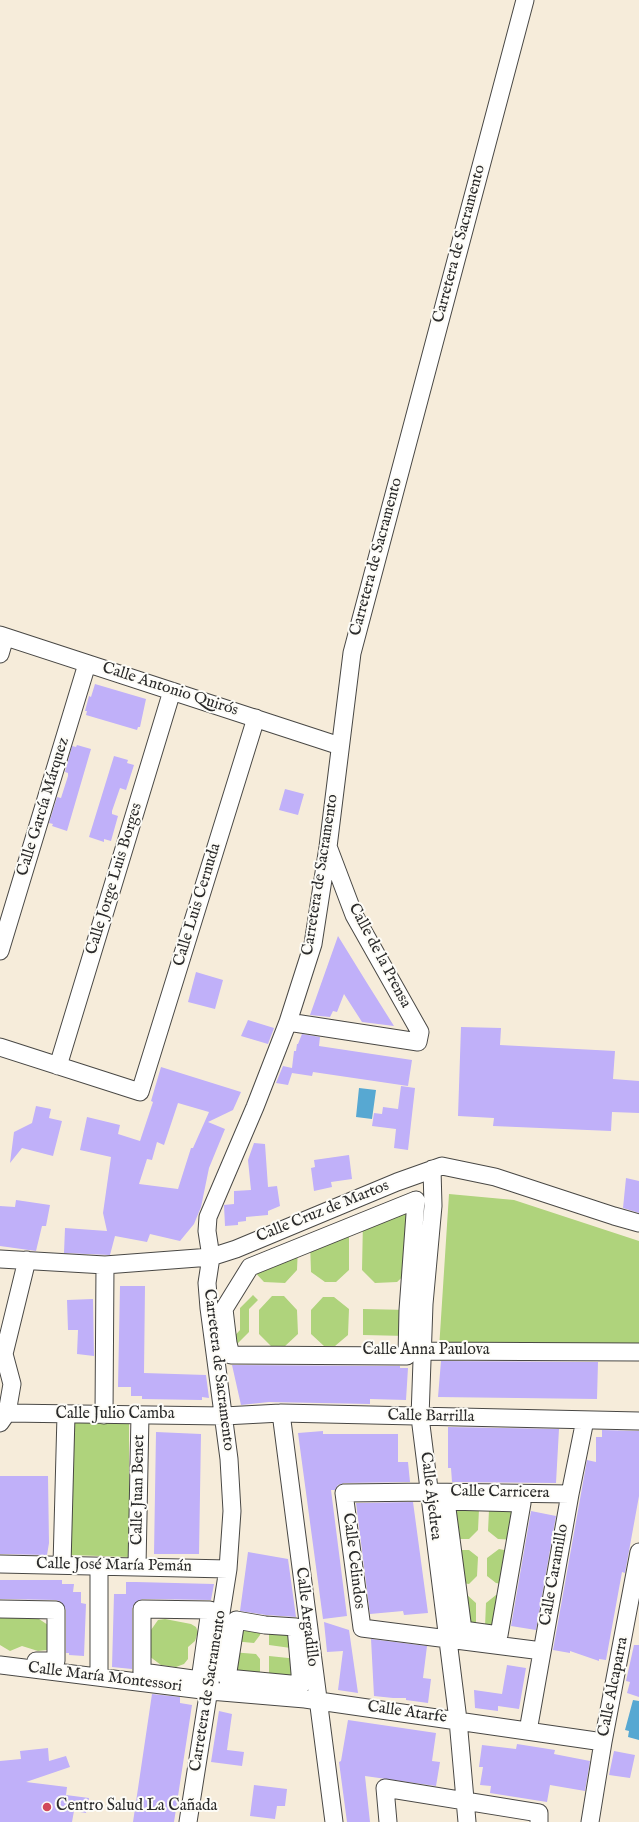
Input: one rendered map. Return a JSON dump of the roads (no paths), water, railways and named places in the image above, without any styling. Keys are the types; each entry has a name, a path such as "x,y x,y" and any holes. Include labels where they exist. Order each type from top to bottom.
{"street":[{"name":"Carretera de Sacramento","path":"189,1822 205,1685 228,1569 232,1511 229,1459 224,1416 222,1351 207,1283 211,1257 207,1231 208,1217 255,1107 288,1022 313,944 328,847 352,653 525,0"},
{"name":"Calle Antonio Quirós","path":"3,636 340,746"},
{"path":"0,654 3,636"},
{"name":"Calle García Márquez","path":"0,951 88,664"},
{"name":"Calle Jorge Luis Borges","path":"58,1066 172,691"},
{"name":"Calle Luis Cernuda","path":"58,1066 140,1092 256,718"},
{"name":"Calle de la Prensa","path":"288,1022 418,1042 420,1032 354,915 328,847"},
{"path":"0,1047 58,1066"},
{"name":"Calle Cruz de Martos","path":"0,1260 27,1260 105,1265 211,1257 236,1249 442,1166 496,1177 639,1223"},
{"name":"Calle Ajedrea","path":"432,1169 432,1206 424,1304 415,1351 420,1417 458,1720 466,1822"},
{"path":"222,1351 228,1343 224,1309 250,1267 416,1200 408,1310 415,1351"},
{"path":"3,1418 12,1384 4,1354 27,1260"},
{"path":"104,1415 105,1265"},
{"name":"Calle Anna Paulova","path":"222,1351 639,1352"},
{"name":"Calle Barrilla","path":"224,1416 281,1413 639,1421"},
{"name":"Calle Argadillo","path":"281,1413 334,1822"},
{"path":"62,1566 66,1415"},
{"name":"Calle Julio Camba","path":"3,1418 66,1415 224,1416"},
{"name":"Calle Juan Benet","path":"137,1566 140,1415"},
{"name":"Calle Caramillo","path":"528,1731 570,1494 585,1420"},
{"name":"Calle Carricera","path":"429,1492 570,1494"},
{"name":"Calle Celindos","path":"429,1492 344,1493 362,1628 448,1638"},
{"path":"446,1501 522,1503 499,1635 463,1630 446,1501"},
{"name":"Calle Alcaparra","path":"590,1822 603,1742 639,1552"},
{"name":"Calle José María Pemán","path":"0,1564 228,1569"},
{"path":"99,1566 99,1676"},
{"path":"0,1609 56,1610 56,1661 0,1659"},
{"path":"142,1609 210,1610 205,1685 142,1672 142,1609"},
{"path":"236,1620 265,1625 296,1627 301,1685 227,1678 236,1620"},
{"path":"448,1638 542,1652"},
{"name":"Calle María Montessori","path":"0,1665 99,1676 205,1685"},
{"name":"Calle Atarfe","path":"205,1685 458,1720 603,1742"},
{"path":"388,1822 385,1788 539,1813 539,1822"}],"water":[{"path":"359,1088 376,1090 372,1119 356,1117"},
{"path":"633,1700 639,1701 639,1740 628,1737 629,1731 625,1730"}],"place":[{"name":"Centro Salud La Cañada","path":"47,1807"}]}
